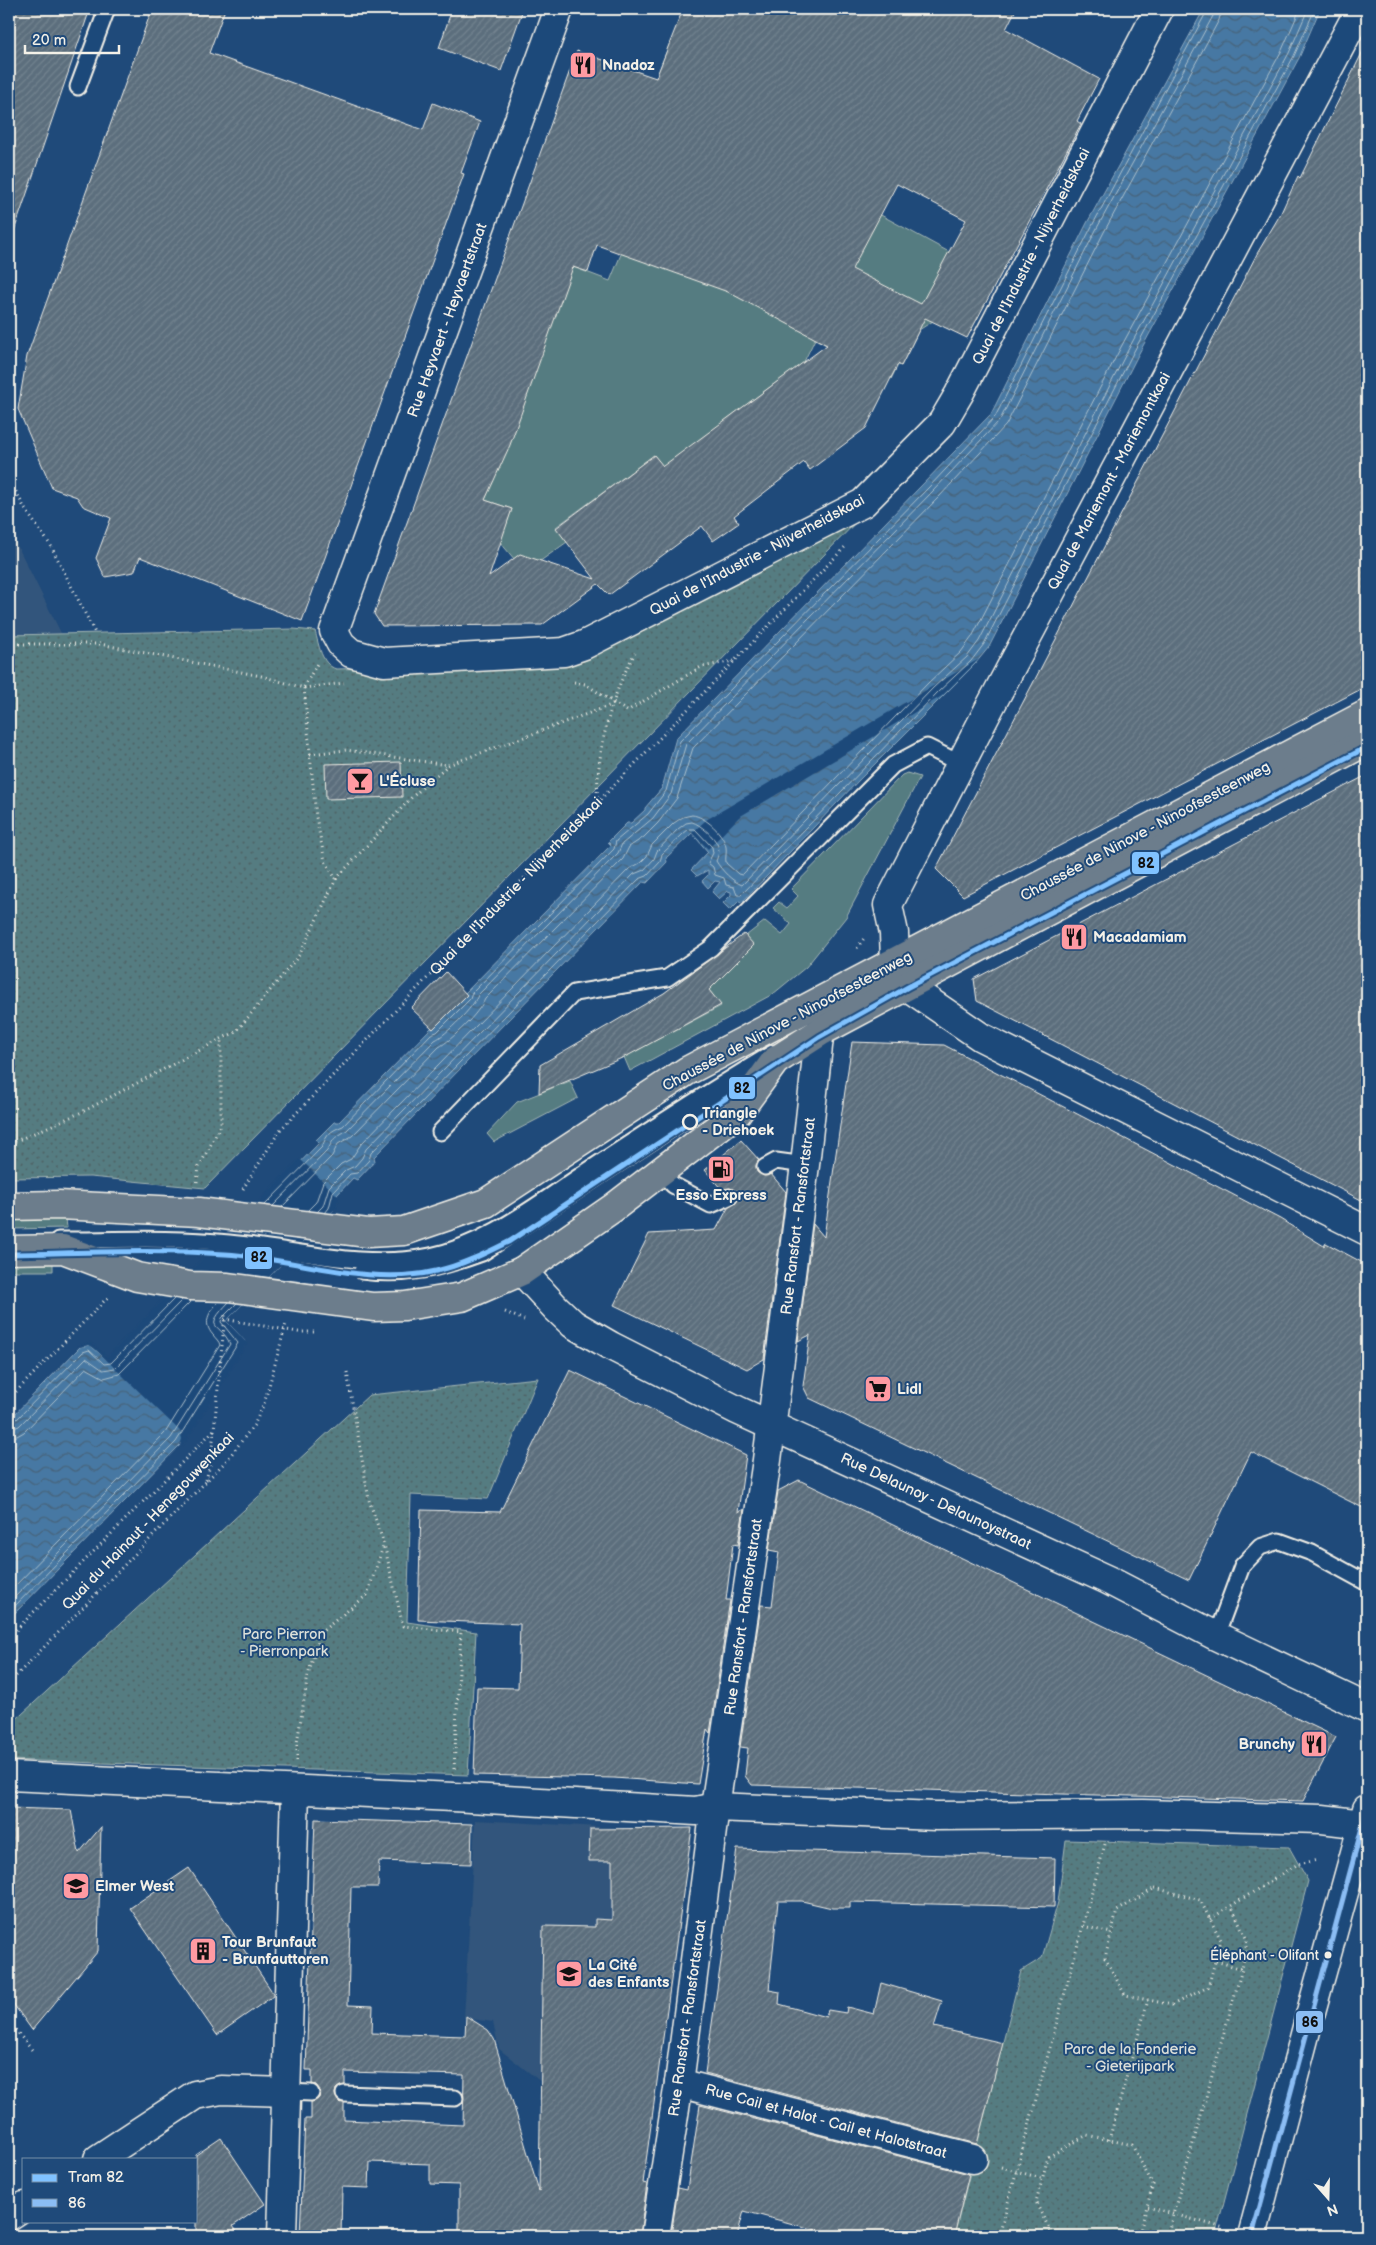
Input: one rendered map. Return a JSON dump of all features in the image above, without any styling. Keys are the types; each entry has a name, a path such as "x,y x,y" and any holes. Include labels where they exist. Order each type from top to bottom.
{"main road":[{"name":"Chaussée de Ninove - Ninoofsesteenweg","path":"9,1250 63,1249 125,1284 228,1287 373,1307 405,1306 462,1297 522,1271 613,1208 737,1114 775,1061 901,973 1367,714"},
{"name":"Chaussée de Ninove - Ninoofsesteenweg","path":"9,1206 238,1204 319,1226 368,1233 404,1230 486,1203 687,1072 828,997 901,973 1367,741"}],"street":[{"name":"Rue Heyvaert - Heyvaertstraat","path":"334,631 559,9"},
{"name":"Quai de l'Industrie - Nijverheidskaai","path":"334,631 341,644 351,653 384,662 564,652 584,645 863,503 942,423 959,394 1159,9"},
{"name":"Quai de Mariemont - Mariemontkaai","path":"901,973 888,905 1360,9"},
{"path":"901,973 930,1004 981,1037 1367,1231"},
{"name":"Rue Ransfort - Ransfortstraat","path":"655,2236 679,2083 715,1807 771,1425 821,1028 828,997"},
{"name":"Rue Delaunoy - Delaunoystraat","path":"522,1271 573,1324 610,1346 771,1425 1108,1580 1216,1636 1367,1708"},
{"path":"9,1776 452,1797 696,1811 715,1807 936,1816 1115,1814 1322,1819 1365,1817 1281,2120 1252,2236"},
{"path":"282,2236 299,2093 296,1791"},
{"name":"Rue Cail et Halot - Cail et Halotstraat","path":"679,2083 973,2159"},
{"path":"100,2158 195,2096 221,2090 299,2093"},
{"path":"9,2216 22,2207"}],"lane":[{"path":"78,87 107,9"},
{"path":"440,1132 574,993 667,978 711,948 893,765 927,747 961,764"},
{"name":"Chaussée de Ninove - Ninoofsesteenweg","path":"9,1241 173,1239 291,1255 357,1260 397,1261 432,1256 485,1237 701,1095 821,1028"},
{"name":"Chaussée de Ninove - Ninoofsesteenweg","path":"291,1255 387,1273 417,1272 444,1267 482,1253 775,1061"},
{"path":"765,1167 776,1162 805,1165"},
{"path":"661,1172 673,1185 711,1205 729,1197"},
{"name":"Chaussée de Ninove - Ninoofsesteenweg","path":"63,1249 207,1245"},
{"path":"1216,1636 1242,1566 1260,1547 1279,1541 1312,1553 1367,1583"},
{"path":"344,2094 455,2098"}],"path":[{"path":"9,478 25,509 51,546 95,633"},
{"name":"Quai de l'Industrie - Nijverheidskaai","path":"238,1204 280,1130 852,541"},
{"path":"9,644 100,644 261,676 304,688 316,817 325,862 336,879"},
{"path":"597,803 597,776 602,743 624,672 638,647"},
{"path":"9,1144 82,1112 236,1032 300,954 336,879 412,797 448,765 614,704"},
{"path":"310,754 346,750 448,765"},
{"path":"197,1184 199,1167 222,1126 221,1039"},
{"path":"9,1399 125,1284"},
{"path":"206,1480 211,1461 228,1287"},
{"path":"497,1312 506,1312 528,1321"},
{"path":"226,1320 298,1332"},
{"name":"Quai du Hainaut - Henegouwenkaai","path":"9,1683 227,1460 254,1425 264,1404 284,1329"},
{"path":"347,1372 369,1500 384,1544 403,1626 461,1632 452,1797"},
{"path":"9,1637 214,1430"},
{"path":"297,1752 308,1675 322,1632 367,1595 384,1544"},
{"path":"999,2236 1115,1814"},
{"path":"1210,1919 1298,1864 1318,1860"},
{"path":"1155,1888 1200,1900 1210,1919 1221,1940 1208,1986 1172,2005 1125,1995 1105,1958 1116,1911 1155,1888"},
{"path":"1167,2236 1242,1969 1248,1940 1232,1906"},
{"path":"1083,1926 1111,1933"},
{"path":"1216,1961 1242,1969"},
{"path":"1109,2140 1148,2000"},
{"path":"9,2022 32,2050"},
{"path":"1053,2236 1036,2203 1048,2157 1087,2135 1132,2145 1153,2185 1140,2231 1131,2236"},
{"path":"1017,2172 1041,2178"},
{"path":"1148,2207 1252,2236"}],"shaded area":[{"path":"9,529 62,635 9,635"},
{"name":"La Cité des Enfants","path":"475,1820 637,1829 685,1828 692,1837 667,2011 541,2082 499,2049 493,2022 464,2018"}],"green space":[{"path":"734,9 772,9 836,32 783,162 949,252 933,321 919,330 901,366 898,365 891,379 815,339 795,380 778,381 663,467 654,455 556,527 567,542 525,572 500,542 512,509 485,500 573,267 610,281 678,116 656,78 671,40 719,60"},
{"path":"867,511 205,1188 90,1177 9,1178 9,635 294,629 315,631 319,648 324,658 331,667 336,669 525,665"},
{"path":"907,773 920,777 846,917 806,967 773,994 630,1071 624,1057 721,1006 697,974 765,921 782,935 791,924 773,908 779,902 787,908 798,896 791,889 902,775"},
{"path":"570,1081 578,1098 494,1142 487,1134 517,1102"},
{"path":"66,1219 67,1228 9,1229 9,1220"},
{"path":"53,1261 53,1271 9,1271 9,1262"},
{"name":"Parc Pierron - Pierronpark","path":"538,1378 488,1499 411,1495 407,1622 476,1632 468,1775 9,1760 9,1726 369,1395"},
{"name":"Parc de la Fonderie - Gieterijpark","path":"1066,1840 1289,1847 1308,1881 1215,2236 954,2236 1021,1971 1042,1958 1058,1902"}],"water":[{"path":"1204,9 1320,9 1299,58 1138,355 989,647 975,664 860,779 742,902 739,901 730,910 723,903 731,895 731,892 728,891 719,899 712,892 720,882 715,881 708,888 702,881 708,875 708,870 697,876 691,870 708,852 692,833 666,858 667,862 647,883 643,882 374,1157 375,1161 357,1180 353,1178 337,1195 333,1211 226,1321 245,1341 180,1445 9,1619 9,1420 80,1347 90,1345 107,1360 319,1143 316,1140 334,1122 339,1122 431,1028 433,1029 467,995 465,993 611,845 608,842 627,823 631,823 645,810 662,788 676,738 991,414 1087,223"}],"pier":[{"path":"979,659 942,696 739,817 708,849 692,833 706,820"},
{"path":"300,1159 339,1197 336,1208 226,1321 247,1343 182,1447 180,1445 182,1439 180,1431 94,1348 89,1345 78,1346 90,1342 107,1357"}],"building":[{"path":"15,9 90,9 13,234 9,233 9,117 17,94 9,92 9,28"},
{"path":"152,9 225,9 209,53 423,130 433,103 480,122 461,173 464,174 302,621 140,557 134,572 105,577 96,558 111,518 83,506 77,497 52,488 18,409 27,356"},
{"path":"452,9 523,9 501,71 439,48"},
{"path":"683,9 1016,9 1006,29 1099,79 1077,121 1081,124 967,338 925,318 901,366 898,364 866,428 810,470 804,462 734,516 739,523 713,541 702,526 609,595 598,584 542,625 382,626 374,614 577,51 656,78","holes":["897,184 966,220 921,304 852,269","597,245 728,292 827,345 663,466 654,455 556,528 595,579 520,554 489,577 512,509 485,500 510,445 573,267 588,272"]},
{"path":"1367,43 1367,686 963,896 936,869 1258,252 1280,215 1298,176 1300,178"},
{"path":"401,762 402,797 326,799 325,764"},
{"path":"1367,775 1367,1203 977,1001 974,979"},
{"path":"744,934 754,945 709,990 721,1005 629,1055 539,1093 540,1065 664,993"},
{"path":"446,972 467,995 433,1029 411,1008"},
{"path":"852,1042 944,1045 1280,1219 1324,1246 1326,1243 1367,1265 1367,1510 1251,1452 1189,1580 809,1398 803,1386 810,1335 798,1341 813,1224 824,1237"},
{"path":"741,1140 759,1160 756,1166 757,1172 764,1176 771,1174 786,1192 764,1359 747,1369 614,1305 649,1234 716,1230 728,1208 737,1202 738,1194 730,1188 722,1190 705,1170"},
{"path":"570,1370 746,1455 738,1512 744,1509 738,1545 733,1544 726,1600 730,1600 710,1733 707,1729 698,1784 614,1778 474,1775 477,1687 518,1688 520,1624 418,1620 421,1510 500,1512"},
{"path":"799,1480 1336,1737 1303,1801 752,1785 745,1776 748,1748 740,1747 761,1605 772,1606 779,1552 769,1550 778,1491"},
{"name":"Elmer West","path":"9,1808 71,1810 79,1853 101,1827 98,1951 32,2030 9,1998"},
{"path":"315,1819 472,1824 471,1864 379,1861 378,1887 351,1887 348,2005 373,2006 372,2033 465,2036 466,2016 488,2030 494,2039 539,2191 543,1926 595,1927 595,1919 612,1920 612,1861 589,1861 590,1829 692,1828 643,2183 647,2184 640,2236 459,2236 459,2185 430,2184 430,2164 370,2162 369,2188 342,2187 341,2236 300,2236 305,2119 311,2119 311,2102 319,2098 320,2093 316,2085 312,2084 312,2070 306,2070","holes":["345,2072 464,2075 463,2125 344,2120 344,2103 339,2102 335,2094 336,2089 345,2085"]},
{"path":"737,1849 1055,1858 1054,1907 850,1902 850,1908 832,1908 802,1901 778,1901 769,1990 780,1992 779,2004 826,2017 828,2010 846,2013 847,2007 874,2014 881,1983 942,2001 934,2027 1003,2043 977,2144 705,2073"},
{"name":"Tour Brunfaut - Brunfauttoren","path":"189,1868 273,1993 273,1996 217,2035 130,1908"},
{"path":"700,2105 969,2174 954,2236 819,2236 820,2231 744,2211 737,2236 671,2236 678,2188 687,2190"},
{"path":"221,2138 265,2204 233,2226 240,2236 196,2236 196,2222 198,2222 198,2158 196,2158 196,2155"}],"tram line":[{"name":"82","path":"9,1254 144,1252 225,1254 357,1274 384,1276 436,1271 465,1262 510,1241 819,1037 908,987 1367,747"}],"transit line":[{"name":"86","path":"1252,2236 1367,1809"}],"place":[{"name":"Nnadoz","path":"583,65"},
{"name":"L'Écluse","path":"360,781"},
{"name":"Macadamiam","path":"1074,937"},
{"name":"Triangle - Driehoek","path":"690,1122"},
{"name":"Esso Express","path":"721,1169"},
{"name":"Lidl","path":"878,1389"},
{"name":"Brunchy","path":"1314,1744"},
{"name":"Elmer West","path":"76,1886"},
{"name":"Tour Brunfaut - Brunfauttoren","path":"203,1951"},
{"name":"Éléphant - Olifant","path":"1328,1955"},
{"name":"La Cité des Enfants","path":"569,1974"}]}
